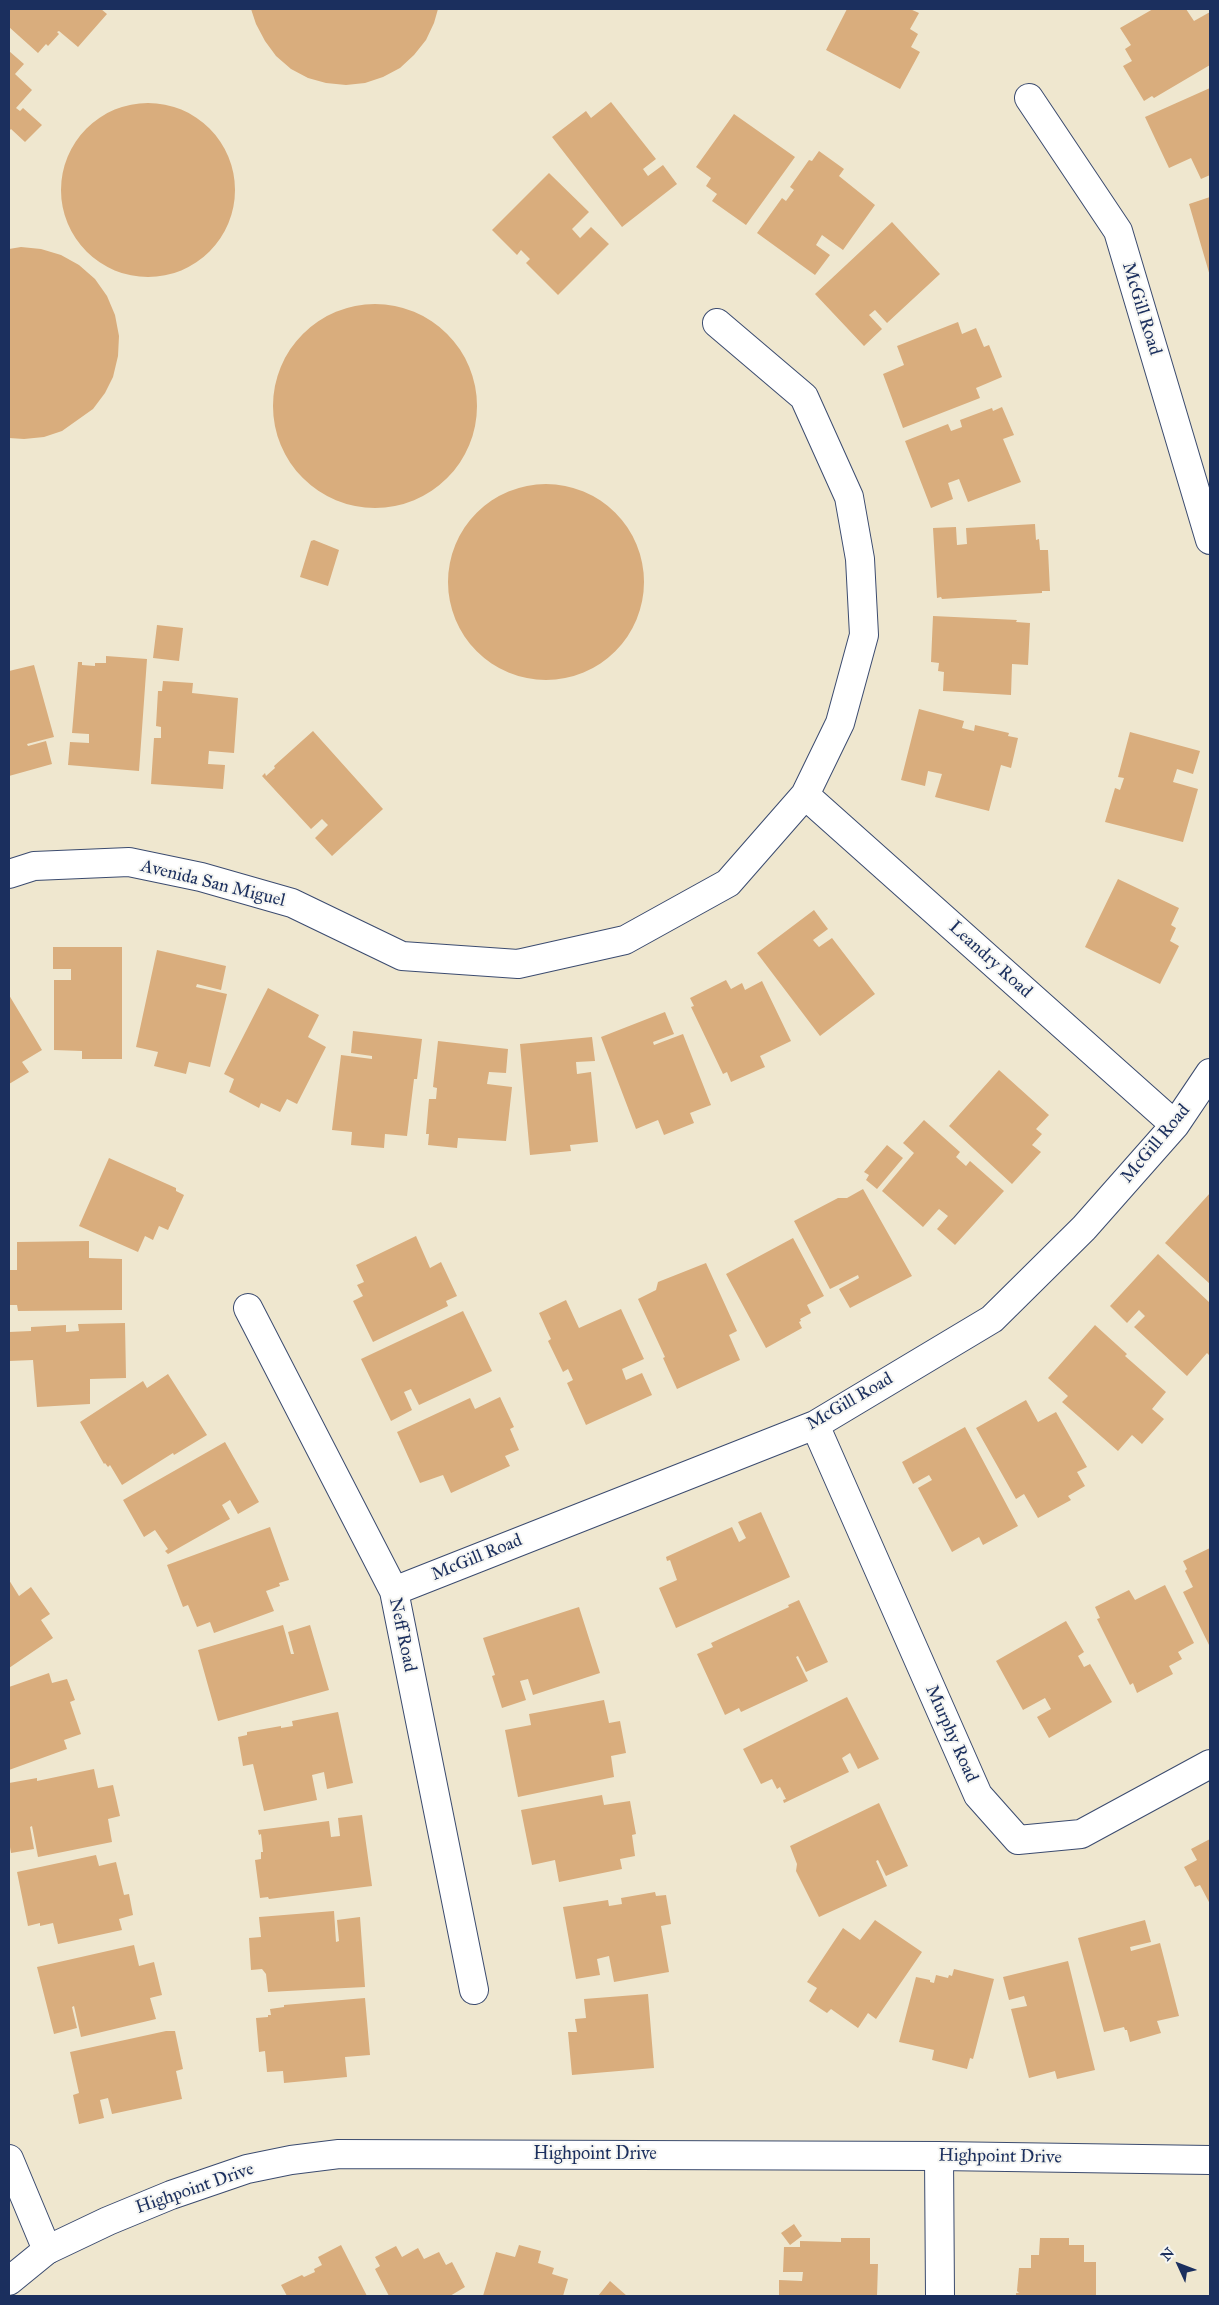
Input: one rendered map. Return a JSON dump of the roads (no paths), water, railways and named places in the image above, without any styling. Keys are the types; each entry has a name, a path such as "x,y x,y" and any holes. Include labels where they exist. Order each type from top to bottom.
{"street":[{"name":"McGill Road","path":"1029,98 1118,231 1210,540"},
{"name":"Avenida San Miguel","path":"9,874 34,866 129,862 202,877 292,903 402,956 518,964 625,940 728,883 805,795 840,723 864,635 860,558 849,496 804,397 717,323"},
{"name":"Leandry Road","path":"805,795 1175,1125"},
{"name":"McGill Road","path":"394,1591 815,1425 992,1319 1084,1228 1175,1125 1210,1073"},
{"name":"Neff Road","path":"248,1308 394,1591 474,1990"},
{"name":"Murphy Road","path":"815,1425 978,1795 1018,1840 1081,1834 1210,1764"},
{"name":"Highpoint Drive","path":"9,2281 47,2250 153,2202 247,2169 291,2160 339,2154 940,2156 1210,2160"},
{"path":"940,2156 940,2296"},
{"path":"9,2159 47,2250"}]}
